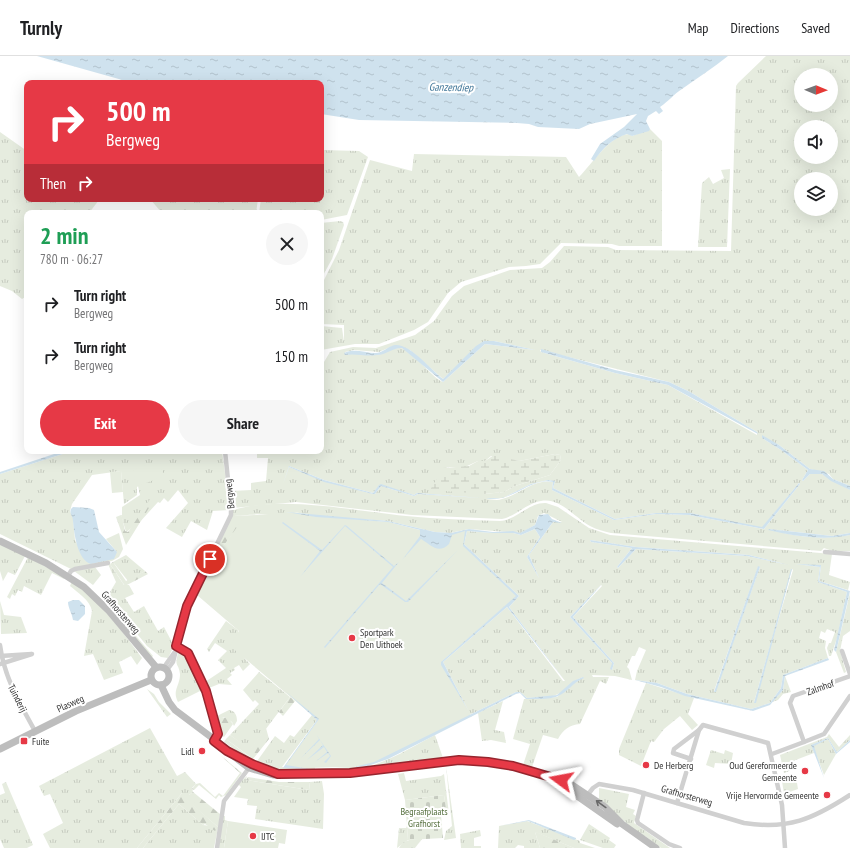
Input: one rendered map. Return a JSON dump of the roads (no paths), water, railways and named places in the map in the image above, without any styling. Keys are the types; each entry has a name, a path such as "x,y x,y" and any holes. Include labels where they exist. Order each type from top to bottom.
{"main road":[{"name":"Grafhorsterweg","path":"0,541 25,552 68,576 104,605 138,648 160,668"},
{"path":"160,668 169,676 163,684 156,684 152,680 160,668"},
{"name":"Plasweg","path":"0,749 76,711 152,680"},
{"path":"163,684 180,712 214,741 250,766 278,774 350,773 459,760 508,765 568,783 586,798 605,807 634,833 656,848"}],"street":[{"name":"Bergweg","path":"160,668 172,664 187,606 230,515 231,504 224,454"},
{"path":"825,552 850,554"},
{"path":"68,576 71,570 108,563"},
{"name":"Tuinderij","path":"0,645 2,664 16,697 35,731"},
{"path":"176,646 188,653 206,691 218,734 214,741"},
{"name":"Zalmhof","path":"804,742 790,703 791,699 850,675 842,651"},
{"path":"1,655 32,654 2,664"},
{"path":"772,754 824,734 850,696"},
{"path":"691,759 672,753 674,749 699,730 703,725 768,743 772,754 782,805 785,848"},
{"path":"677,803 699,730"},
{"path":"217,848 224,801 250,766"},
{"name":"Grafhorsterweg","path":"586,798 596,785 599,784 644,793 744,823 783,825 813,817 850,795"},
{"path":"644,793 637,820 638,823 669,844 680,848"}],"water":[{"name":"Ganzendiep","path":"37,56 728,56 676,93 660,107 663,111 659,114 656,111 648,116 646,121 650,129 649,131 632,136 627,134 617,138 604,148 594,161 591,159 600,144 624,127 637,114 590,124 579,129 538,127 529,124 517,123 359,120 324,114 324,80 122,80"},
{"path":"484,341 494,341 535,350 485,344 443,382 402,348 380,355 345,355 344,353 356,351 378,353 395,345 401,346 414,353 443,379 476,346"},
{"path":"541,349 615,370 669,382 690,392 758,434 668,385 615,373 541,352"},
{"path":"762,435 779,445 810,469 824,471 833,479 850,486 850,490 831,481 822,474 810,474 803,481 802,480 808,470 762,438"},
{"path":"54,454 63,454 0,474 0,472"},
{"path":"289,466 324,480 373,493 381,484 414,495 417,493 481,498 418,494 414,496 381,486 375,494 373,494 324,482 289,467 283,484"},
{"path":"548,480 555,481 553,488 615,519 656,513 690,513 762,527 799,483 800,484 764,529 689,515 656,514 614,520 552,490 553,482 545,481 529,486 505,497 531,484"},
{"path":"73,507 89,508 94,510 99,532 117,552 114,559 91,564 82,557 77,545 73,519 70,512"},
{"path":"286,512 388,521 435,532 451,533 469,529 493,532 513,531 520,533 535,525 539,515 548,514 552,519 562,523 553,522 529,555 539,578 527,557 540,537 535,529 521,535 513,533 467,531 464,544 519,596 509,607 565,681 507,607 443,662 468,710 441,665 441,662 516,596 463,546 465,531 452,535 449,544 441,549 434,548 421,539 402,560 420,536 420,530 388,522 316,517"},
{"path":"283,522 322,550 345,525 347,526 394,566 399,562 382,583 406,601 458,550 408,602 405,602 380,584 325,648 324,647 393,567 345,526 300,577 320,551 282,523"},
{"path":"768,530 832,536 850,533 850,535 819,538 788,534"},
{"path":"590,540 636,547 749,555 789,565 747,556 636,549 618,568 617,567 632,548 591,542"},
{"path":"796,564 821,565 819,581 850,591 836,652 834,650 847,592 818,582 820,567"},
{"path":"758,566 760,567 716,692 714,692"},
{"path":"791,569 756,703 754,703"},
{"path":"602,584 573,617 614,663 612,670 610,669 612,663 570,617"},
{"path":"79,600 85,606 85,614 78,621 73,620 68,602"},
{"path":"828,658 829,660 785,676 783,690 770,705 753,711 685,696 661,687 635,680 657,683 687,694 751,709 770,703 781,688 783,675"},
{"path":"583,677 584,678 576,682 565,692 554,697 526,699 520,693 516,694 388,759 368,766 354,767 374,762 516,692 520,692 527,698 557,695 573,681"},
{"path":"285,691 319,719 286,765 310,769 283,768 317,720"},
{"path":"316,734 331,756 326,763 324,762 330,756 328,753 315,762 327,752 324,747 307,760 323,745 320,740 301,758 319,739"},
{"path":"828,738 837,752 850,740 850,742 836,754 828,739 814,746 824,778 811,745"},
{"path":"529,820 576,839 574,840 528,821 499,826"}],"place":[{"name":"Sportpark Den Uithoek","path":"352,638"},
{"name":"Fuite","path":"24,741"},
{"name":"Lidl","path":"202,751"},
{"name":"De Herberg","path":"646,765"},
{"name":"Oud Gereformeerde Gemeente","path":"805,771"},
{"name":"Vrije Hervormde Gemeente","path":"827,795"},
{"name":"IJTC","path":"253,836"}],"park label":[{"name":"Begraafplaats Grafhorst","path":"424,816"}]}
